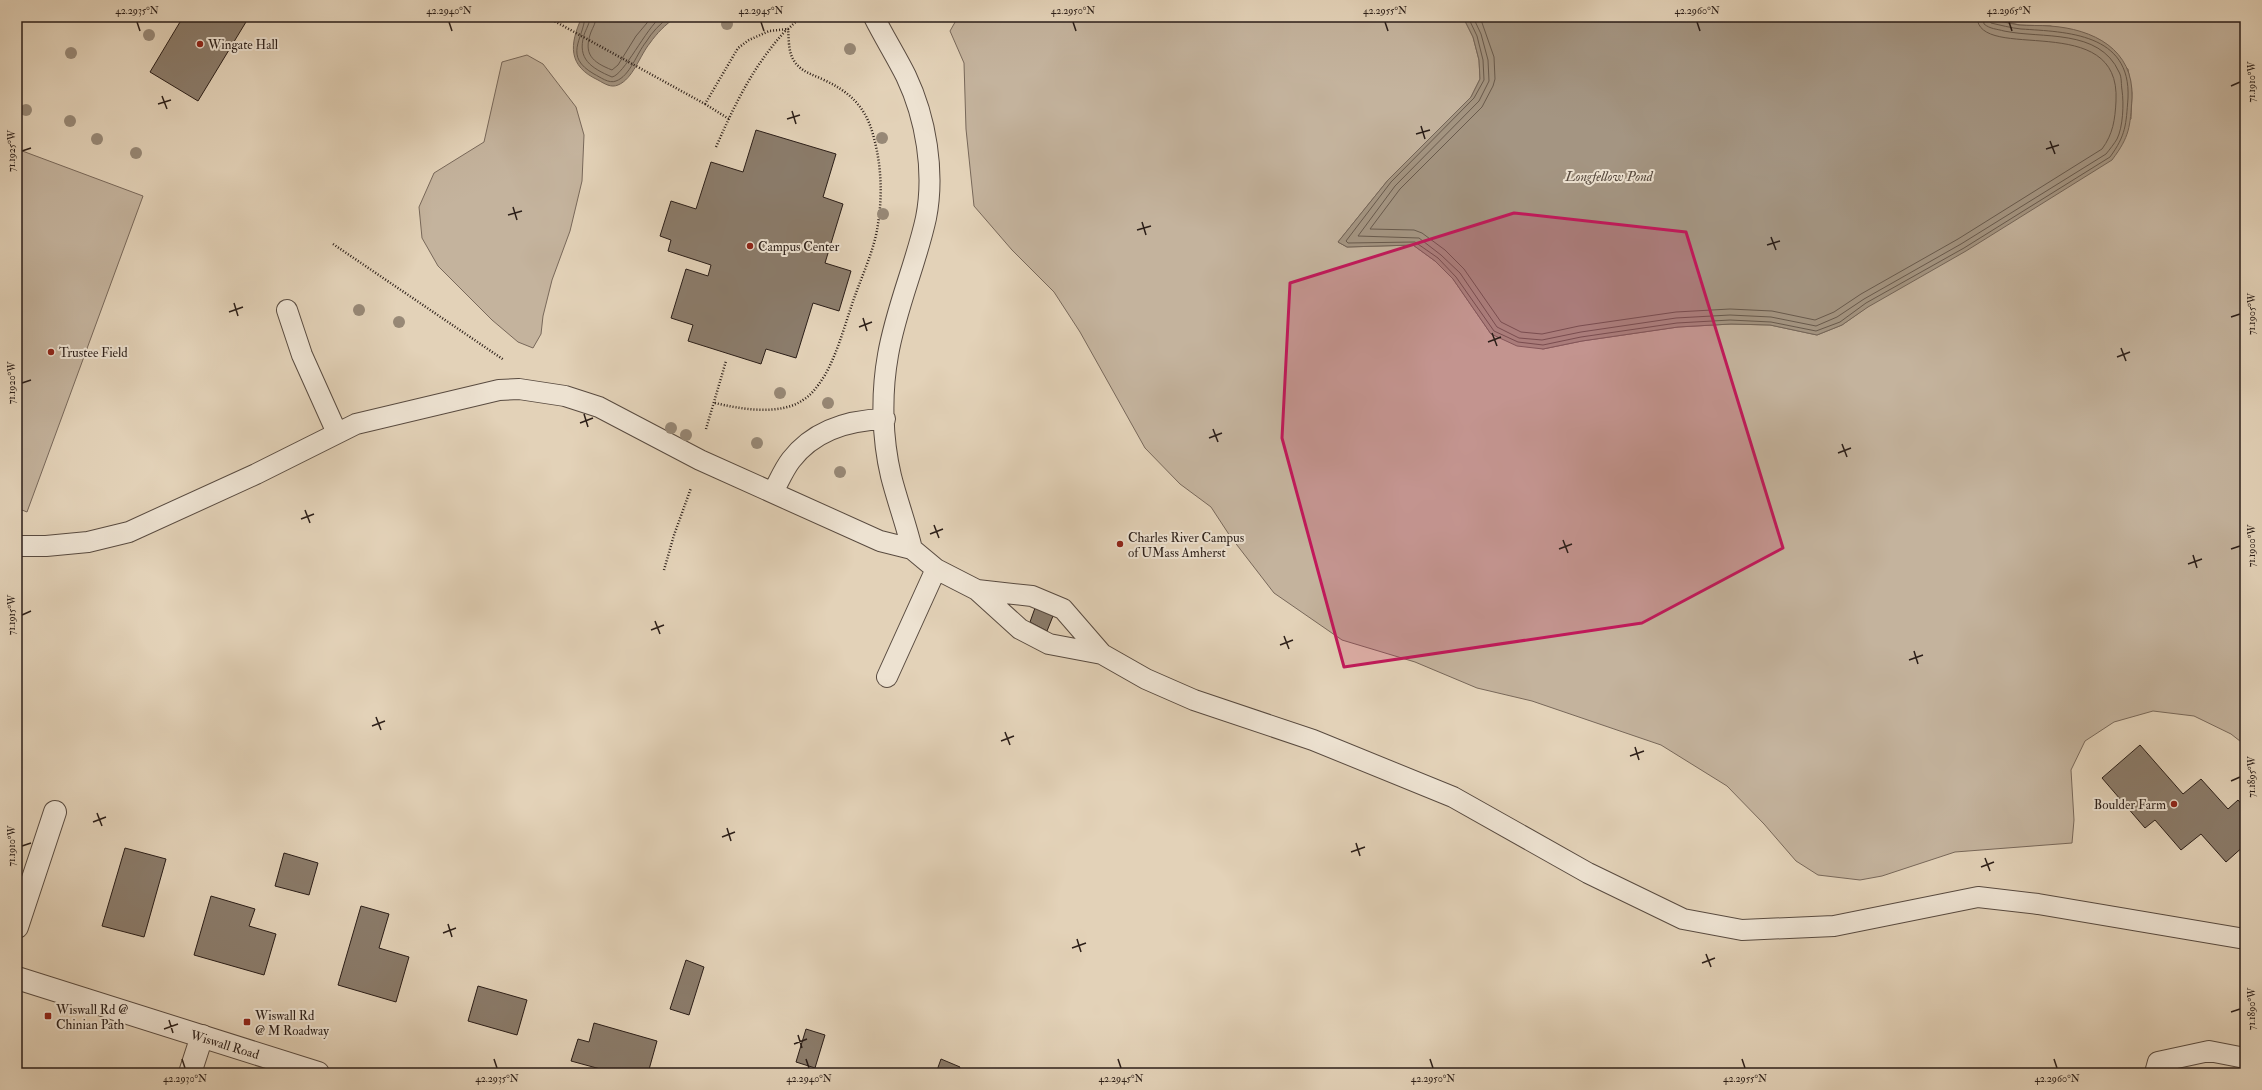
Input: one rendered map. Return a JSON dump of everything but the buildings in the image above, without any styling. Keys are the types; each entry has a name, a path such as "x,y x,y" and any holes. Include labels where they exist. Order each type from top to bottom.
{"street":[{"path":"17,927 55,812"},
{"name":"Wiswall Road","path":"17,978 318,1073"},
{"path":"190,1073 202,1036"}],"lane":[{"path":"874,17 906,77 917,106 926,142 928,170 926,217 888,355 884,419 891,476 912,549"},
{"path":"287,310 302,355 337,433"},
{"path":"17,546 88,542 128,532 256,474 356,424 499,390 529,390 565,396 599,407 700,460 880,541 912,549 936,569 977,590 1020,630 1049,644 1102,654"},
{"path":"773,492 792,459 824,432 860,419 884,419"},
{"path":"887,677 936,569"},
{"path":"977,590 1032,596 1062,609 1102,654 1146,679 1194,700 1313,740 1453,797 1588,873 1683,919 1742,930 1834,926 1978,897 2038,904 2245,939"},
{"path":"2155,1073 2158,1062 2209,1051 2245,1058"}],"path":[{"path":"716,147 742,90 755,69 768,50 801,17"},
{"path":"548,18 698,100 729,119"},
{"path":"705,104 738,48 749,40 764,33 779,29 788,29"},
{"path":"715,403 743,410 772,409 802,401 814,392 825,374 836,350 878,225 882,176 878,152 866,117 851,95 823,80 805,73 797,66 790,50 788,29"},
{"path":"332,244 496,353 522,377 529,390"}],"highlighted area":[{"path":"1514,213 1686,232 1783,548 1642,623 1344,667 1282,438 1290,283"}],"shaded area":[{"path":"958,17 1463,17 1473,37 1479,60 1480,79 1471,97 1388,180 1338,242 1347,247 1413,245 1435,261 1453,279 1491,334 1543,349 1582,341 1678,327 1731,324 1770,325 1817,335 1842,325 2131,119 2132,93 2128,69 2051,26 2020,25 1983,17 2245,17 2245,745 2231,734 2194,716 2153,711 2114,722 2085,741 2071,770 2074,820 2072,843 1955,852 1882,876 1860,880 1818,875 1796,861 1764,824 1727,786 1661,745 1532,701 1477,688 1415,662 1342,640 1274,593 1230,536 1211,507 1180,484 1145,448 1080,332 1054,292 1012,250 974,206 966,129 964,63 950,31"},
{"path":"527,55 543,64 576,107 584,135 582,181 570,231 552,280 543,316 541,334 533,348 518,342 492,320 438,266 422,238 419,207 434,173 484,142 502,62"},
{"name":"Trustee Field","path":"17,149 143,196 27,512 17,508"}],"water":[{"path":"582,17 676,17 653,39 628,78 618,85 610,86 588,74 576,61 573,46"},
{"name":"Longfellow Pond","path":"1463,17 1983,17 2019,25 2066,28 2095,37 2108,45 2118,54 2126,66 2131,81 2132,98 2130,124 2126,137 2112,160 1966,251 1868,307 1842,325 1817,335 1770,325 1731,324 1678,327 1582,341 1543,349 1517,346 1491,334 1453,279 1435,261 1413,245 1347,247 1338,242 1388,180 1471,97 1480,79 1479,60 1473,37"}],"place":[{"name":"Wingate Hall","path":"200,44"},
{"name":"Campus Center","path":"750,246"},
{"name":"Trustee Field","path":"51,352"},
{"name":"Charles River Campus of UMass Amherst","path":"1120,544"},
{"name":"Boulder Farm","path":"2174,804"},
{"name":"Wiswall Rd @ Chinian Path","path":"48,1016"},
{"name":"Wiswall Rd @ M Roadway","path":"247,1022"}]}
